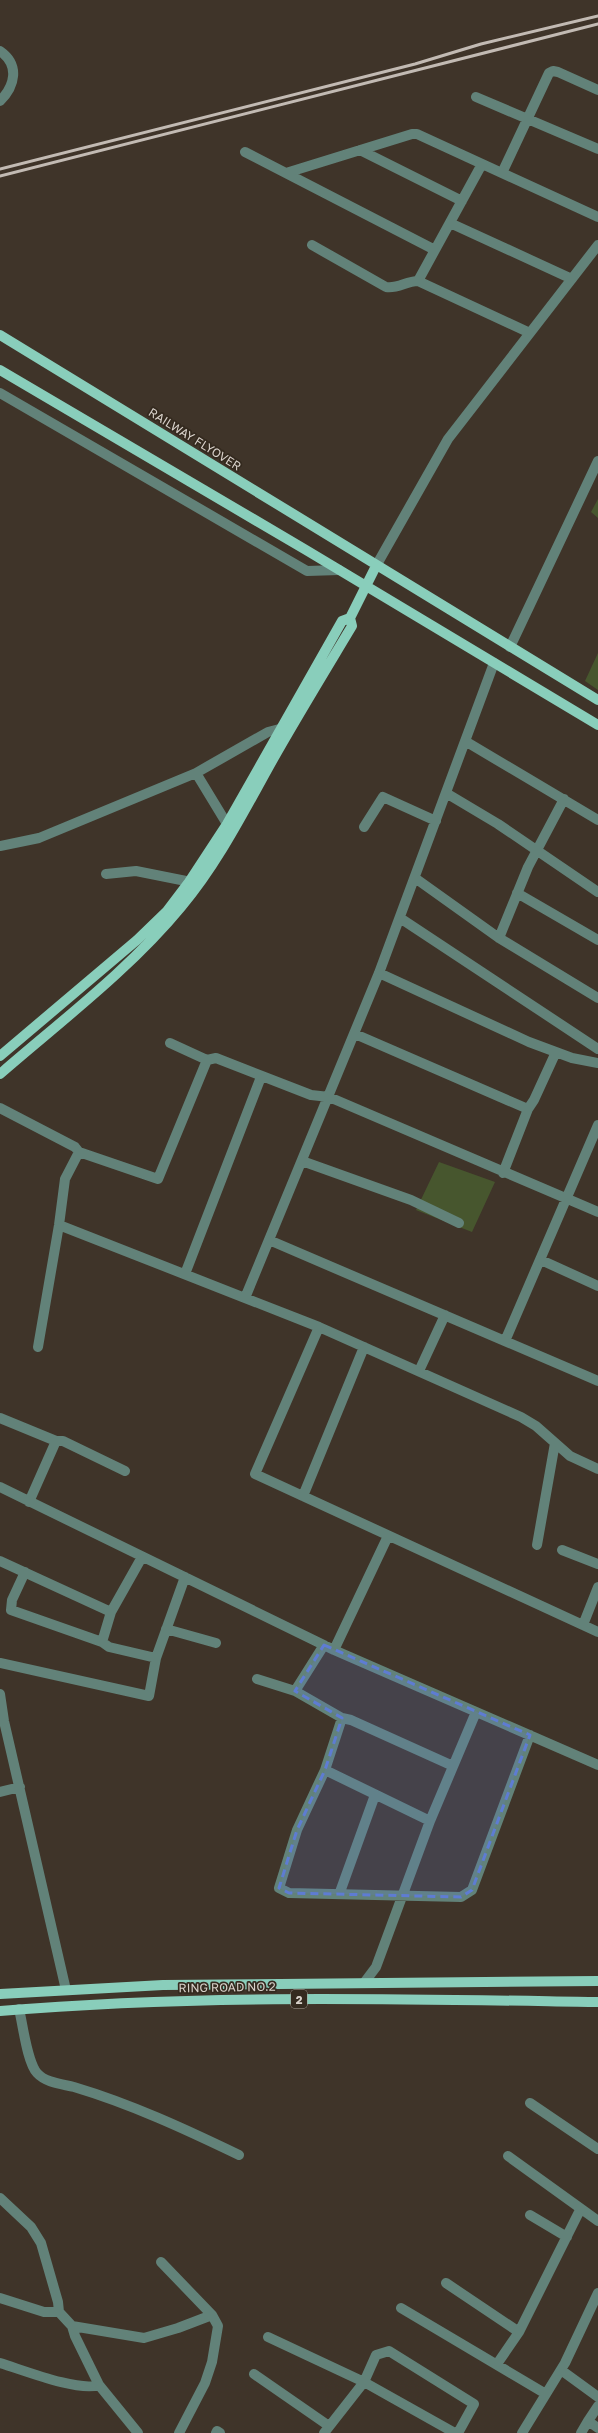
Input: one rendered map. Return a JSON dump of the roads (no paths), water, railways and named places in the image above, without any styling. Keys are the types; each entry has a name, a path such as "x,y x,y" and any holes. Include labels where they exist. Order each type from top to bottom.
{"main road":[{"name":"RAILWAY FLYOVER","path":"0,335 510,648 598,700"},
{"path":"0,370 306,550 367,588 598,725"},
{"path":"0,1074 152,941 232,832 292,725 352,626 350,618 367,588 376,566"},
{"path":"0,1056 137,940 194,882 342,620 350,618"},
{"name":"RING ROAD NO.2","path":"0,1994 163,1986 598,1981"},
{"name":"RING ROAD NO.2","path":"0,2011 173,2000 374,1998 598,2002"}],"street":[{"path":"0,51 13,66 15,76 11,87 0,101"},
{"path":"502,173 549,73 553,71 598,90"},
{"path":"476,97 598,149"},
{"path":"286,173 417,134 598,217"},
{"path":"360,150 462,201"},
{"path":"245,152 435,250"},
{"path":"418,281 482,164"},
{"path":"450,223 572,279"},
{"path":"312,245 386,287 394,288 409,281 418,281 530,333"},
{"path":"376,566 448,439 598,245"},
{"path":"0,393 307,571 339,570"},
{"path":"510,648 598,461"},
{"path":"245,1298 379,974 494,663"},
{"path":"0,846 39,838 196,773 268,732 292,725"},
{"path":"465,741 598,820"},
{"path":"196,773 227,824"},
{"path":"446,793 498,824 598,892"},
{"path":"364,827 383,797 436,821"},
{"path":"499,938 536,851 564,799"},
{"path":"106,874 136,871 194,882"},
{"path":"414,878 499,938 598,998"},
{"path":"517,893 598,940"},
{"path":"400,918 597,1045"},
{"path":"379,974 556,1052 572,1058 598,1062"},
{"path":"354,1034 528,1109"},
{"path":"170,1044 207,1060 216,1058 261,1077 311,1095 329,1097 503,1173 598,1212"},
{"path":"503,1173 528,1109 534,1100 556,1052"},
{"path":"0,1108 75,1147 79,1152 158,1180 207,1060"},
{"path":"184,1274 261,1077"},
{"path":"505,1341 566,1199 595,1140 598,1125"},
{"path":"38,1347 59,1225 65,1179 79,1152"},
{"path":"302,1161 411,1200 459,1223"},
{"path":"59,1225 319,1327 521,1417 536,1426 570,1456 598,1469"},
{"path":"269,1240 598,1381"},
{"path":"540,1260 598,1286"},
{"path":"419,1371 445,1315"},
{"path":"319,1327 255,1474 598,1632"},
{"path":"303,1496 364,1347"},
{"path":"0,1418 56,1441 63,1441 125,1471"},
{"path":"29,1502 56,1441"},
{"path":"537,1545 555,1443"},
{"path":"0,1487 334,1650 598,1765"},
{"path":"334,1650 388,1536"},
{"path":"562,1550 598,1564"},
{"path":"102,1642 111,1612 142,1557"},
{"path":"0,1561 111,1612"},
{"path":"25,1572 12,1600 11,1610 102,1642 109,1647 156,1658"},
{"path":"1,1665 149,1696 156,1658 185,1577"},
{"path":"583,1625 598,1587"},
{"path":"166,1629 216,1643"},
{"path":"296,1691 324,1645"},
{"path":"257,1679 296,1691 342,1718 351,1720 453,1766"},
{"path":"0,1694 66,1990"},
{"path":"364,1983 376,1967 430,1821 476,1712"},
{"path":"342,1718 325,1770 297,1830 279,1888 290,1893 330,1895 340,1892 403,1896 461,1896 472,1890 530,1735"},
{"path":"325,1770 430,1821"},
{"path":"0,1792 20,1787"},
{"path":"340,1892 375,1795"},
{"path":"19,2009 30,2058 37,2074 56,2084 73,2087 151,2113 239,2155"},
{"path":"530,2103 598,2149"},
{"path":"508,2156 580,2210 598,2221"},
{"path":"0,2198 32,2227 41,2243 58,2302 59,2312 72,2326 75,2336 99,2385 138,2433"},
{"path":"497,2364 520,2332 580,2210"},
{"path":"530,2215 567,2237"},
{"path":"161,2262 212,2315 218,2326 212,2362 205,2383 179,2433"},
{"path":"446,2283 520,2332"},
{"path":"522,2433 561,2370 598,2293"},
{"path":"0,2298 44,2312 59,2312"},
{"path":"401,2308 546,2394"},
{"path":"72,2326 144,2338 178,2328 212,2315"},
{"path":"254,2374 327,2429 364,2382 376,2355 389,2351 474,2404 457,2433 364,2382 268,2337"},
{"path":"0,2363 56,2381 91,2388 99,2385"},
{"path":"561,2370 598,2397"},
{"path":"581,2433 598,2406"},
{"path":"588,2421 598,2428"},
{"path":"216,2433 217,2431 220,2433"}],"railway":[{"path":"0,169 415,64 481,44 598,16"},
{"path":"0,176 598,24"}]}
